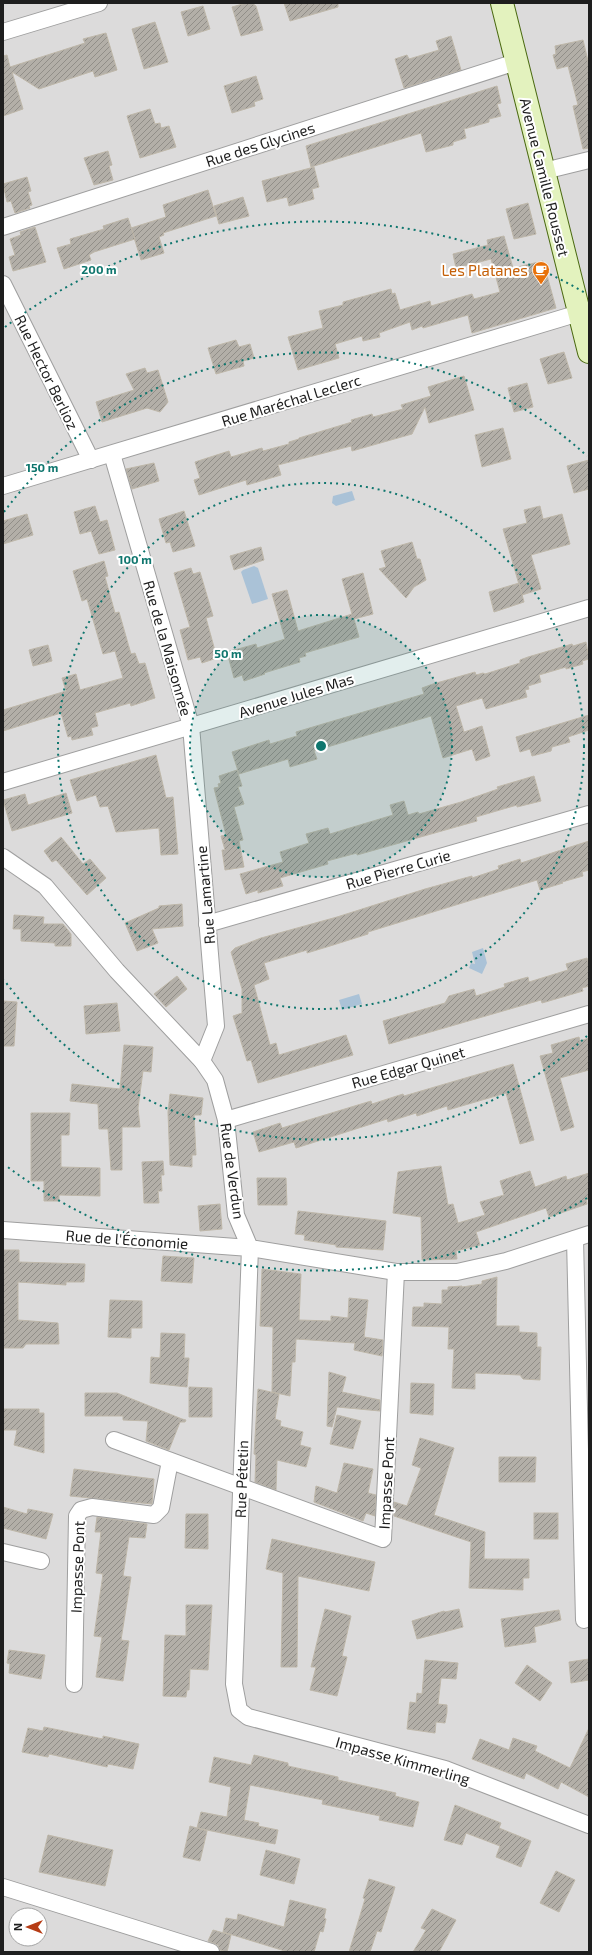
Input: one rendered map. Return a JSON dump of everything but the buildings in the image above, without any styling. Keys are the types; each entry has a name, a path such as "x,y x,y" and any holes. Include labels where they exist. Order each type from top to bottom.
{"street":[{"path":"3,32 99,3"},
{"name":"Avenue Camille Rousset","path":"502,3 589,352"},
{"name":"Rue des Glycines","path":"3,227 516,62"},
{"path":"544,171 589,160"},
{"name":"Rue Hector Berlioz","path":"3,284 91,460"},
{"name":"Rue Maréchal Leclerc","path":"3,486 579,313"},
{"name":"Rue de la Maisonnée","path":"112,454 191,726"},
{"name":"Avenue Jules Mas","path":"3,782 589,608"},
{"name":"Rue Lamartine","path":"191,726 216,1026 202,1061"},
{"name":"Rue Pierre Curie","path":"207,924 589,814"},
{"name":"Rue de Verdun","path":"3,857 45,886 116,971 202,1061 215,1080 226,1120 236,1215 250,1248"},
{"name":"Rue Edgar Quinet","path":"226,1120 589,1014"},
{"name":"Rue de l'Économie","path":"3,1230 250,1248"},
{"path":"250,1248 396,1272 457,1272 506,1261 582,1236 584,1620"},
{"name":"Rue Pétetin","path":"238,1710 234,1684 240,1487 250,1248"},
{"name":"Impasse Pont","path":"114,1440 383,1539 396,1272"},
{"name":"Impasse Pont","path":"74,1684 77,1516 81,1510 92,1507 154,1515 161,1508 170,1461"},
{"path":"3,1552 41,1562"},
{"name":"Impasse Kimmerling","path":"238,1710 248,1717 445,1769 589,1825"},
{"path":"3,1887 211,1952"}],"shaded area":[{"path":"3,3 589,3 589,1952 3,1952"}],"water":[{"path":"352,491 355,500 336,506 332,503 333,496"},
{"path":"254,566 258,568 268,599 252,604 241,572"},
{"path":"483,948 487,963 482,974 469,968 471,963 475,964 472,952"},
{"path":"359,994 362,1004 342,1010 339,1000"}],"place":[{"name":"Les Platanes","path":"541,285"}]}
